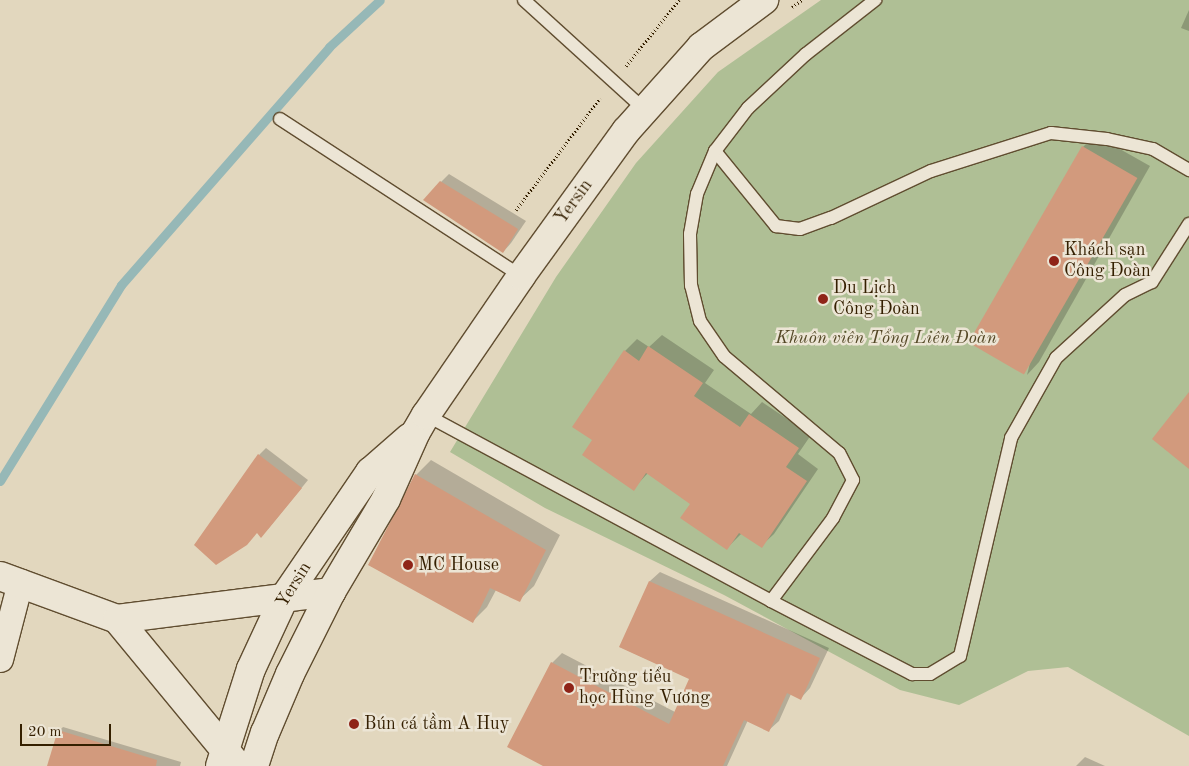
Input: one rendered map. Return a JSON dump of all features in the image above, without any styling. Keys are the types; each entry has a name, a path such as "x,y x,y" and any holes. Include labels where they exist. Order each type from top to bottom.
{"main road":[{"name":"Yersin","path":"254,766 265,733 290,674 331,592 386,499 421,424 521,276 626,131 701,47 764,0"},
{"name":"Yersin","path":"227,760 251,669 284,598 370,472 421,424"},
{"path":"10,579 117,619 331,592"},
{"path":"117,619 227,760"}],"street":[{"path":"0,659 10,579"}],"lane":[{"path":"524,0 644,110"},
{"path":"771,602 834,518 853,480 839,453 724,356 700,321 691,286 690,234 697,194 715,151 748,108 806,54 875,0"},
{"path":"280,119 521,276"},
{"path":"715,151 776,226 800,229 831,218 931,171 1051,133 1107,139 1153,149 1189,170"},
{"path":"421,424 912,674 930,674 960,656 1011,438 1056,358 1125,295 1152,282 1189,224"}],"path":[{"path":"516,210 578,125 679,0"}],"green space":[{"name":"Khuôn viên Tổng Liên Đoàn","path":"821,0 1189,0 1189,736 1068,667 1028,671 959,705 900,690 724,595 545,508 450,452 556,277 636,163 718,72"}],"building":[{"name":"Khách sạn Công Đoàn","path":"1082,146 1137,178 1024,375 968,343"},
{"path":"440,181 518,229 503,253 423,200"},
{"path":"648,346 703,383 694,396 740,427 749,414 799,448 786,467 807,481 762,548 739,533 727,550 680,518 690,504 646,473 634,491 582,455 592,440 572,427 624,350 639,361"},
{"path":"1189,392 1189,469 1152,439"},
{"path":"258,454 302,488 261,538 257,533 247,545 216,565 194,545"},
{"path":"415,474 546,550 520,602 490,588 473,623 368,565"},
{"path":"649,581 820,658 801,700 787,693 769,732 744,720 723,766 543,766 507,747 551,662 669,724 689,679 619,647"},
{"path":"58,730 157,760 156,766 47,766"}],"waterway":[{"path":"0,481 121,285 329,47 380,0"}],"place":[{"name":"Khách sạn Công Đoàn","path":"1054,261"},
{"name":"Du Lịch Công Đoàn","path":"823,299"},
{"name":"MC House","path":"408,565"},
{"name":"Trường tiểu học Hùng Vương","path":"569,688"},
{"name":"Bún cá tầm A Huy","path":"354,724"}]}
